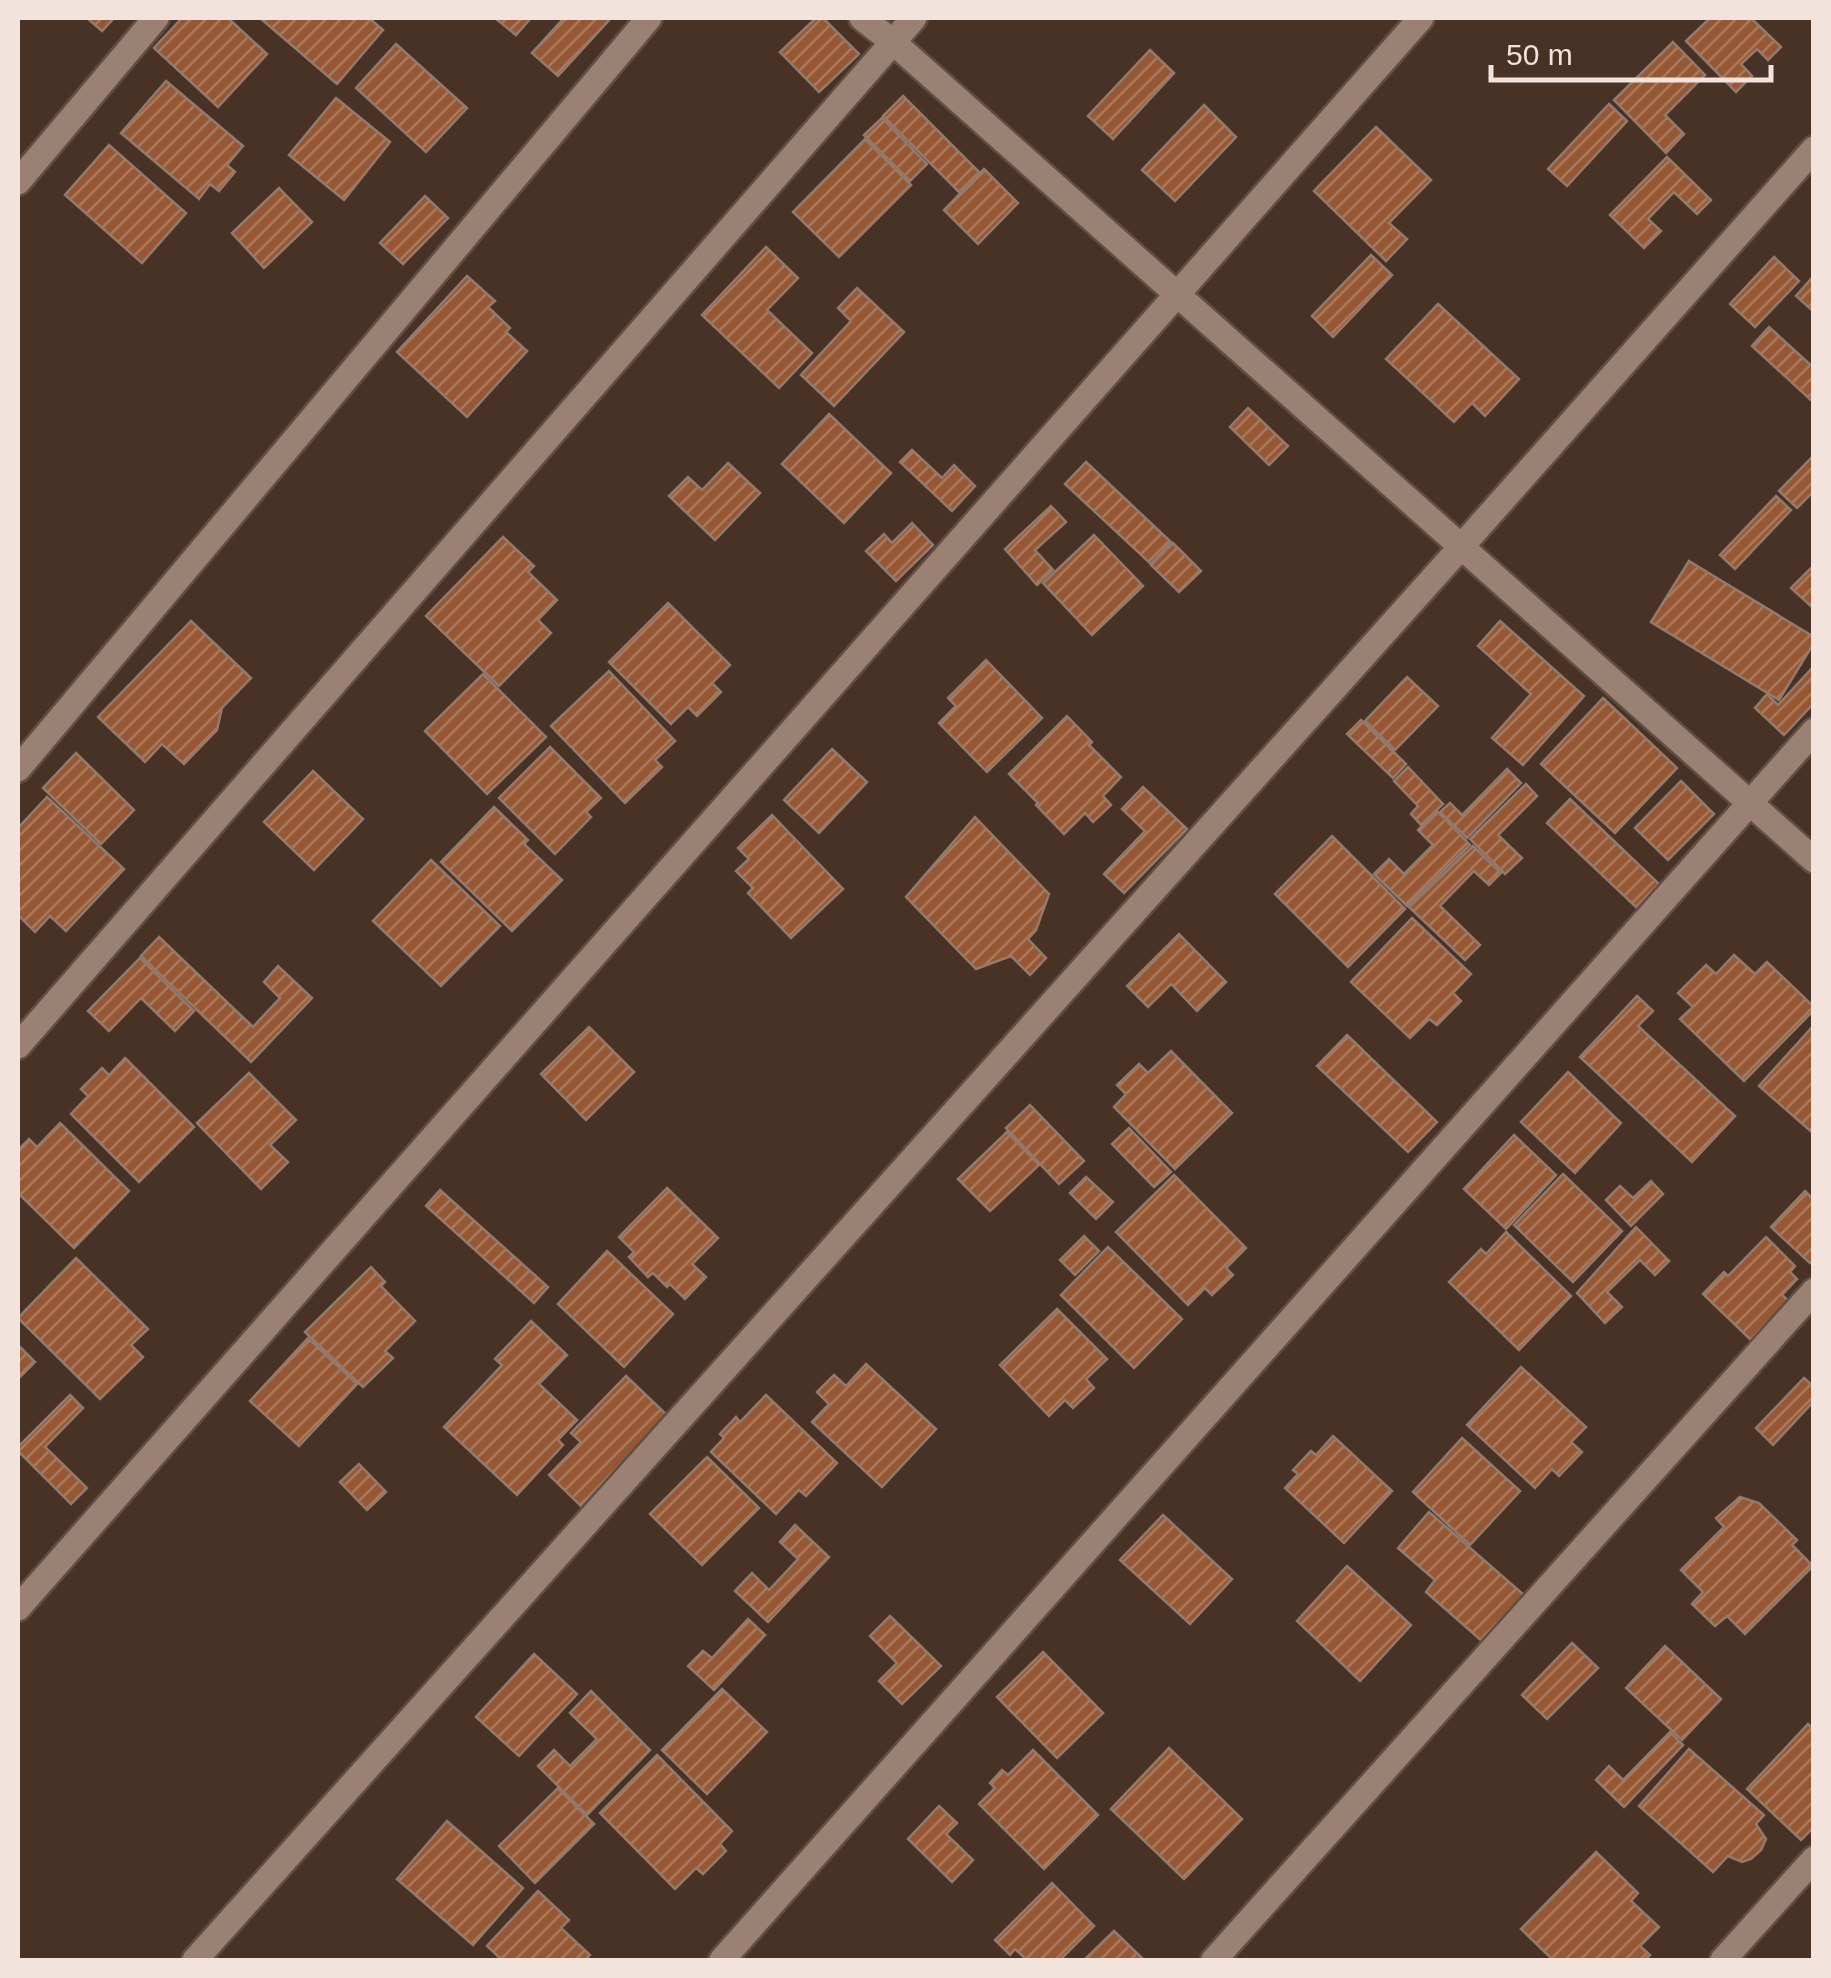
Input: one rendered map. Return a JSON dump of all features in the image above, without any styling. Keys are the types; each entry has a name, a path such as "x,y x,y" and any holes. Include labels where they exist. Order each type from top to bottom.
{"street":[{"path":"18,182 156,18"},
{"path":"18,769 648,18"},
{"path":"862,18 1814,860"},
{"path":"18,1046 914,18"},
{"path":"18,1608 1421,18"},
{"path":"195,1960 1814,149"},
{"path":"722,1960 1814,731"},
{"path":"1214,1960 1814,1291"},
{"path":"1723,1960 1814,1858"}],"building":[{"path":"87,18 114,18 102,31"},
{"path":"182,18 228,18 267,54 218,107 154,48"},
{"path":"260,18 369,18 383,30 337,84"},
{"path":"495,18 531,18 516,35"},
{"path":"564,18 611,18 558,76 532,53"},
{"path":"816,18 823,18 859,54 819,92 780,52"},
{"path":"1710,18 1751,18 1781,47 1768,60 1757,49 1741,64 1752,76 1736,92 1686,41"},
{"path":"1673,42 1705,75 1665,115 1684,134 1666,153 1614,100"},
{"path":"396,44 467,108 426,152 356,88"},
{"path":"1150,50 1174,73 1113,139 1088,116"},
{"path":"166,81 243,146 227,165 235,172 219,191 210,184 199,199 121,133"},
{"path":"903,96 979,172 959,192 883,116"},
{"path":"336,98 390,142 344,200 289,155"},
{"path":"1609,104 1627,121 1567,186 1548,169"},
{"path":"1204,105 1236,137 1175,201 1142,170"},
{"path":"882,118 927,164 910,181 864,135"},
{"path":"1376,127 1431,180 1389,223 1407,239 1386,261 1314,191"},
{"path":"865,139 911,185 839,257 793,212"},
{"path":"109,145 186,213 142,263 65,195"},
{"path":"1667,157 1711,200 1697,214 1674,192 1648,219 1661,231 1644,248 1610,215"},
{"path":"984,169 1018,203 978,244 944,210"},
{"path":"279,188 312,222 264,268 232,233"},
{"path":"425,196 448,218 403,264 380,243"},
{"path":"766,247 798,278 767,310 812,353 779,388 702,315"},
{"path":"1371,255 1392,275 1333,337 1312,316"},
{"path":"1774,257 1799,281 1755,327 1730,304"},
{"path":"467,276 495,301 488,307 510,328 506,332 527,351 467,417 397,352"},
{"path":"1811,279 1814,281 1814,312 1796,296"},
{"path":"857,288 904,332 834,406 801,375 851,321 838,308"},
{"path":"1438,304 1519,379 1485,416 1472,403 1454,422 1386,359"},
{"path":"1769,327 1814,368 1814,403 1752,346"},
{"path":"1248,408 1288,446 1269,465 1230,427"},
{"path":"829,414 891,473 844,523 782,464"},
{"path":"912,450 942,478 954,465 975,486 952,511 900,462"},
{"path":"1814,455 1814,491 1797,508 1779,491"},
{"path":"1086,462 1171,542 1151,564 1065,484"},
{"path":"728,463 760,493 715,540 669,496 688,477 702,490"},
{"path":"1776,496 1791,510 1735,569 1720,555"},
{"path":"1051,506 1066,522 1035,550 1053,570 1037,585 1005,549"},
{"path":"912,523 933,545 896,581 866,551 884,534 892,543"},
{"path":"1094,535 1143,586 1092,635 1043,583"},
{"path":"503,537 534,566 528,572 557,600 538,620 551,633 499,686 426,616"},
{"path":"1173,543 1201,571 1179,592 1151,565"},
{"path":"1689,561 1814,637 1779,700 1651,622"},
{"path":"1814,565 1814,609 1791,588"},
{"path":"668,603 730,665 712,683 721,692 697,716 688,707 671,724 609,662"},
{"path":"191,621 251,678 222,708 217,730 184,764 162,744 145,762 98,717"},
{"path":"1500,621 1584,696 1523,765 1492,738 1531,694 1478,646"},
{"path":"986,660 1042,718 987,772 939,723 956,706 948,698"},
{"path":"1814,666 1814,703 1784,735 1755,708 1767,694 1778,705"},
{"path":"609,671 675,741 655,760 662,767 625,803 551,726"},
{"path":"483,674 546,737 487,794 425,731"},
{"path":"1407,677 1438,706 1395,750 1365,721"},
{"path":"1603,698 1677,768 1615,833 1541,764"},
{"path":"1067,716 1121,777 1103,796 1111,805 1093,822 1085,813 1064,834 1009,774"},
{"path":"1361,720 1406,764 1393,778 1347,734"},
{"path":"550,747 601,798 586,812 591,817 555,854 499,798"},
{"path":"832,749 867,782 819,833 784,800"},
{"path":"76,753 134,810 101,844 43,788"},
{"path":"1408,767 1443,804 1421,825 1411,814 1418,806 1394,781"},
{"path":"1507,769 1521,783 1467,838 1440,812 1450,803 1462,815"},
{"path":"313,771 363,819 314,870 264,822"},
{"path":"1681,781 1714,814 1668,860 1635,828"},
{"path":"1526,784 1537,796 1498,835 1522,858 1505,874 1470,839"},
{"path":"1143,787 1187,829 1124,893 1104,874 1145,831 1122,809"},
{"path":"47,797 124,869 66,931 50,916 35,932 18,915 18,828"},
{"path":"1570,799 1659,884 1636,907 1547,823"},
{"path":"494,807 528,840 524,844 562,880 512,931 441,862"},
{"path":"1437,811 1470,845 1407,906 1374,874 1389,859 1404,874 1433,845 1418,830"},
{"path":"772,815 843,889 791,938 748,893 753,888 736,871 749,859 738,848"},
{"path":"975,817 1049,894 1036,930 1028,939 1046,958 1030,975 1011,956 976,969 906,897"},
{"path":"1332,836 1405,909 1348,967 1275,894"},
{"path":"1473,846 1501,873 1489,885 1474,871 1440,906 1480,945 1465,960 1409,907"},
{"path":"431,860 500,926 441,986 373,921"},
{"path":"1412,918 1471,974 1453,993 1461,1001 1437,1025 1429,1019 1410,1038 1351,982"},
{"path":"1179,934 1226,982 1197,1011 1171,984 1148,1007 1127,986"},
{"path":"159,937 253,1027 280,998 264,982 278,966 312,998 251,1062 141,956"},
{"path":"1734,955 1755,974 1767,962 1814,1007 1744,1081 1680,1019 1693,1007 1678,993 1706,965 1716,974"},
{"path":"140,958 194,1011 175,1031 141,998 109,1031 88,1011"},
{"path":"1637,996 1653,1011 1638,1026 1735,1116 1692,1162 1580,1057"},
{"path":"1814,1025 1814,1134 1759,1086"},
{"path":"589,1027 634,1072 586,1120 541,1074"},
{"path":"1347,1035 1437,1122 1408,1152 1317,1066"},
{"path":"1171,1051 1232,1113 1175,1169 1114,1107 1126,1094 1117,1085 1139,1064 1148,1073"},
{"path":"125,1058 194,1127 139,1182 71,1114 88,1096 81,1089 102,1068 109,1075"},
{"path":"1568,1072 1621,1123 1575,1173 1521,1122"},
{"path":"249,1073 296,1120 270,1145 288,1162 261,1189 197,1123"},
{"path":"1030,1105 1084,1161 1059,1184 1006,1128"},
{"path":"60,1123 129,1191 74,1248 18,1193 18,1150 29,1139 37,1147"},
{"path":"1129,1128 1171,1172 1154,1187 1112,1144"},
{"path":"1007,1132 1039,1165 990,1211 958,1179"},
{"path":"1514,1135 1556,1175 1506,1229 1464,1189"},
{"path":"1563,1174 1622,1231 1573,1282 1514,1225"},
{"path":"1174,1175 1246,1248 1226,1268 1233,1275 1212,1295 1205,1288 1188,1305 1116,1232"},
{"path":"1086,1177 1113,1202 1096,1219 1070,1193"},
{"path":"1651,1181 1663,1194 1631,1226 1606,1200 1620,1186 1633,1198"},
{"path":"667,1188 718,1238 692,1264 706,1277 685,1299 653,1273 648,1277 629,1257 634,1252 619,1237"},
{"path":"440,1190 548,1287 534,1303 426,1206"},
{"path":"1805,1191 1814,1200 1814,1259 1810,1263 1771,1227"},
{"path":"1636,1227 1669,1261 1655,1275 1640,1260 1607,1292 1622,1307 1605,1323 1577,1293"},
{"path":"1506,1232 1571,1296 1519,1350 1449,1282 1481,1249 1486,1254"},
{"path":"1084,1236 1099,1251 1075,1275 1060,1260"},
{"path":"1766,1237 1795,1266 1790,1272 1797,1279 1782,1295 1790,1302 1752,1341 1703,1294 1724,1272 1728,1276"},
{"path":"1108,1247 1182,1319 1134,1368 1061,1295"},
{"path":"607,1251 673,1314 624,1367 558,1304"},
{"path":"76,1258 148,1329 131,1345 143,1357 100,1399 18,1318"},
{"path":"371,1267 385,1282 381,1286 415,1321 385,1351 393,1358 363,1387 305,1332"},
{"path":"1057,1309 1107,1359 1086,1379 1094,1388 1073,1408 1065,1400 1049,1416 1000,1365"},
{"path":"531,1321 567,1355 539,1384 577,1420 558,1440 563,1445 517,1495 444,1427 502,1365 495,1359"},
{"path":"308,1338 357,1384 299,1446 250,1401"},
{"path":"18,1345 35,1362 18,1379"},
{"path":"866,1364 936,1429 882,1487 812,1422 829,1404 817,1392 834,1375 846,1386"},
{"path":"1521,1367 1586,1427 1571,1442 1582,1452 1559,1476 1552,1469 1535,1488 1467,1425"},
{"path":"626,1376 668,1416 581,1506 549,1475 581,1442 571,1433"},
{"path":"1804,1378 1814,1387 1814,1401 1773,1445 1756,1428"},
{"path":"70,1395 83,1408 45,1447 87,1488 71,1504 18,1451"},
{"path":"766,1395 837,1463 806,1496 799,1490 776,1514 711,1452 724,1438 720,1434 736,1417 740,1422"},
{"path":"1333,1436 1392,1491 1344,1543 1285,1488 1298,1474 1293,1470 1311,1451 1316,1455"},
{"path":"1462,1438 1520,1491 1470,1545 1413,1492"},
{"path":"707,1457 759,1508 702,1565 650,1514"},
{"path":"359,1464 386,1492 367,1510 340,1482"},
{"path":"1740,1497 1759,1503 1797,1540 1792,1545 1813,1566 1745,1634 1727,1616 1715,1626 1692,1604 1703,1592 1681,1570 1724,1527 1716,1518"},
{"path":"1429,1512 1524,1595 1483,1642 1426,1592 1435,1580 1398,1548"},
{"path":"1163,1515 1232,1579 1190,1624 1120,1560"},
{"path":"795,1525 829,1557 768,1622 735,1591 752,1573 769,1590 798,1559 780,1542"},
{"path":"1347,1566 1411,1625 1360,1681 1297,1621"},
{"path":"890,1616 941,1666 902,1704 879,1681 897,1663 870,1636"},
{"path":"748,1619 765,1635 714,1690 688,1666 703,1651 712,1658"},
{"path":"1572,1643 1598,1668 1547,1719 1522,1695"},
{"path":"1665,1646 1721,1699 1682,1740 1626,1688"},
{"path":"1043,1652 1103,1713 1057,1758 997,1697"},
{"path":"534,1654 577,1694 519,1756 476,1717"},
{"path":"722,1689 767,1732 707,1794 662,1750"},
{"path":"591,1691 650,1750 587,1815 538,1766 554,1750 570,1766 597,1739 570,1713"},
{"path":"1808,1724 1814,1730 1814,1827 1801,1840 1747,1789"},
{"path":"1670,1732 1683,1745 1624,1807 1596,1780 1609,1766 1623,1780"},
{"path":"1169,1748 1242,1819 1184,1879 1111,1809"},
{"path":"1689,1749 1764,1815 1756,1824 1766,1839 1751,1859 1742,1862 1728,1856 1713,1872 1639,1806"},
{"path":"1033,1750 1098,1815 1044,1869 979,1804 995,1788 990,1783 1002,1770 1008,1775"},
{"path":"657,1755 732,1831 720,1844 726,1851 703,1874 696,1868 675,1889 600,1813"},
{"path":"558,1788 594,1824 535,1883 499,1846"},
{"path":"939,1806 957,1823 946,1834 973,1860 952,1882 908,1839"},
{"path":"447,1821 523,1888 473,1945 397,1879"},
{"path":"1596,1852 1638,1893 1631,1901 1659,1927 1640,1946 1650,1955 1645,1960 1553,1960 1521,1929"},
{"path":"1052,1883 1094,1926 1060,1960 1027,1960 1015,1949 1010,1955 995,1940"},
{"path":"538,1891 569,1920 561,1928 590,1955 585,1960 502,1960 487,1946"},
{"path":"1114,1931 1144,1960 1084,1960"}]}
